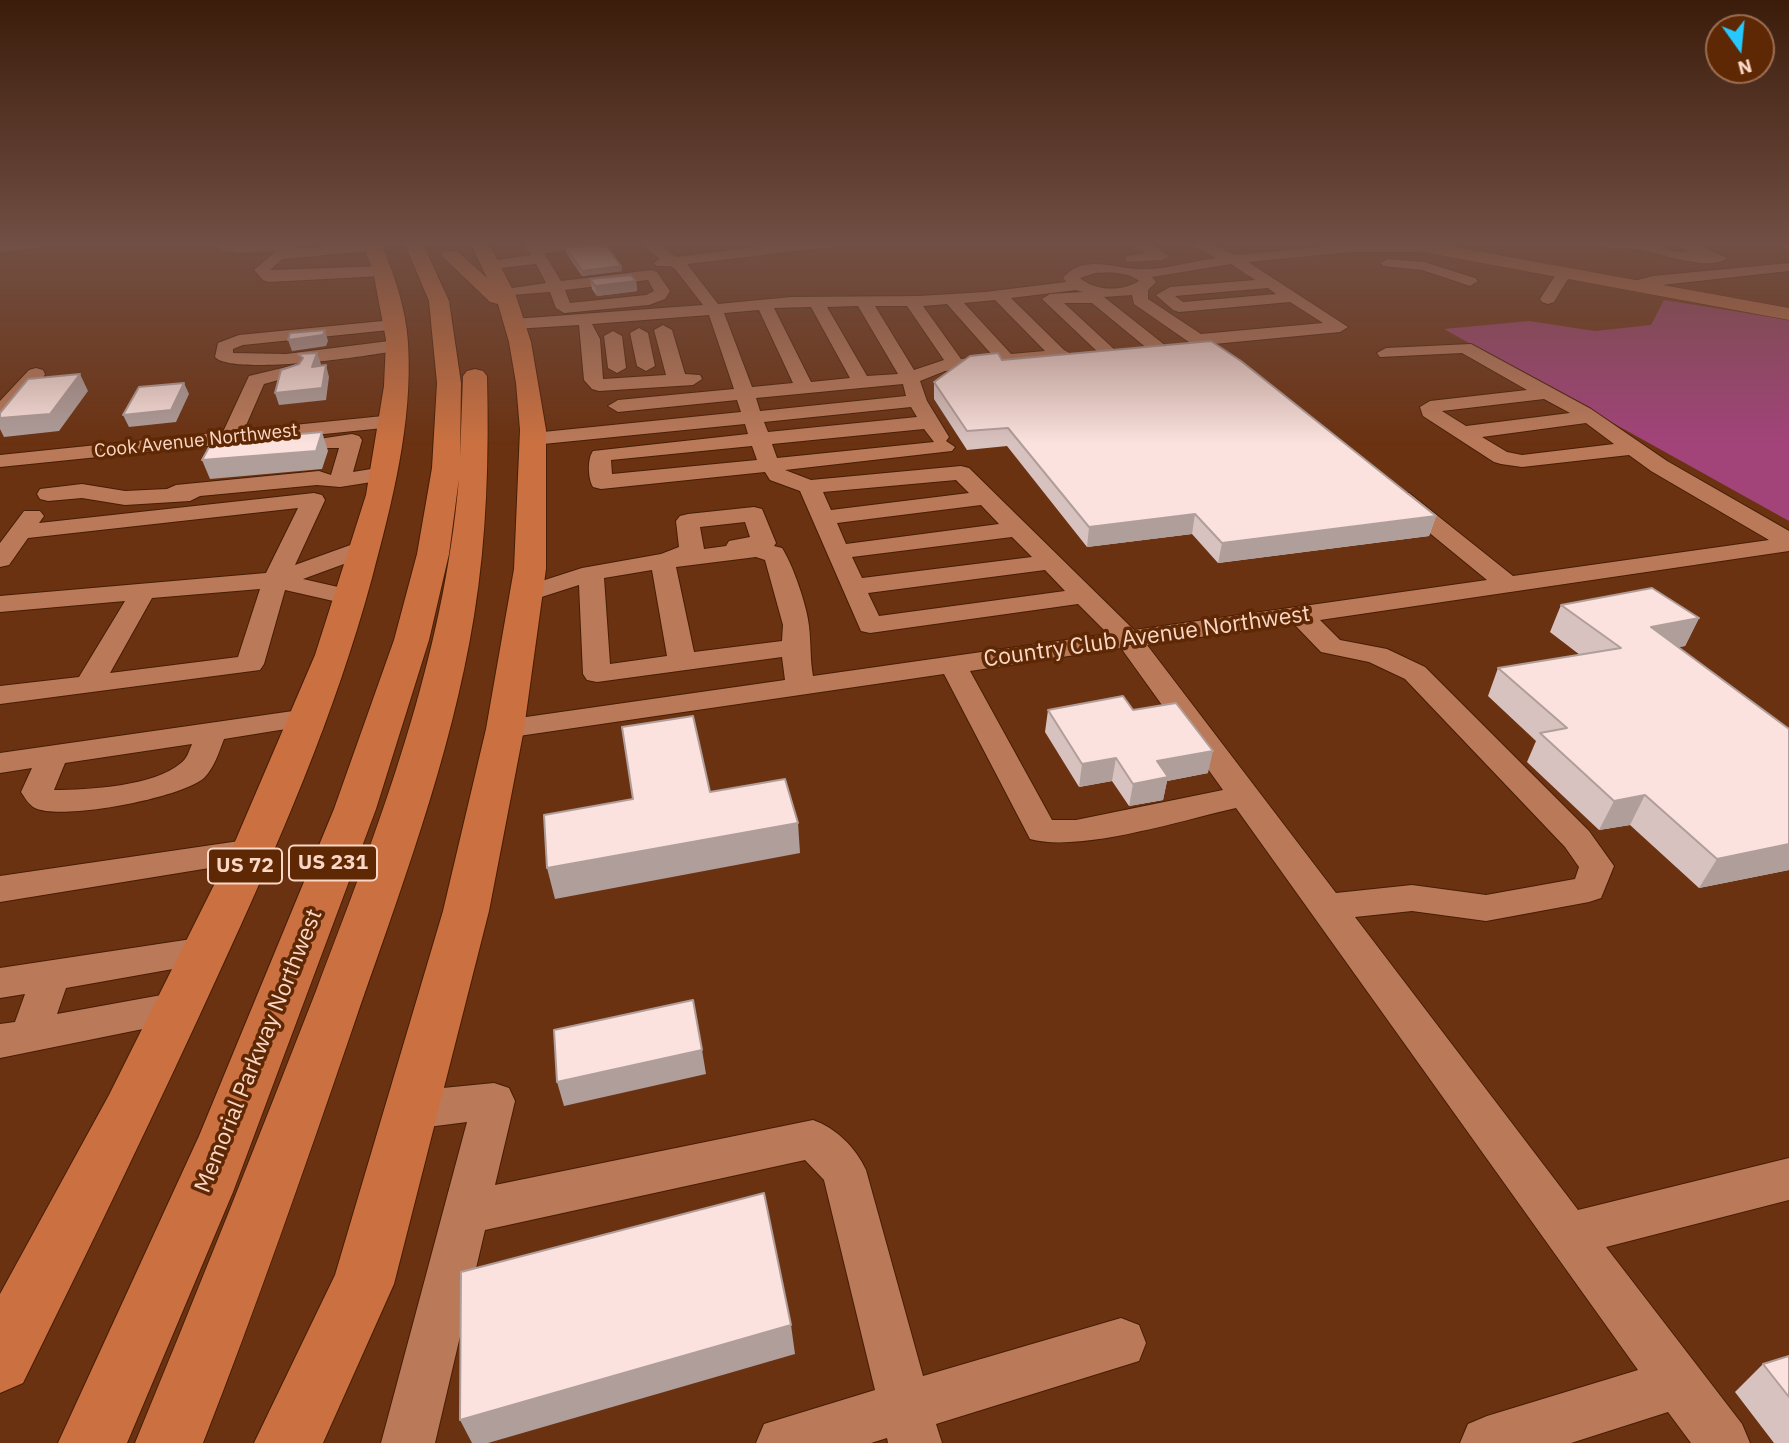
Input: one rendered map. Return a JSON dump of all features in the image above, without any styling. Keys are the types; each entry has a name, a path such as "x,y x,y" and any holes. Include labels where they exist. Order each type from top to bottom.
{"highway":[{"name":"US 72","path":"0,1360 21,1281 128,1112 253,851 333,655 365,548 378,450 437,309"},
{"name":"Memorial Parkway Northwest","path":"92,1443 204,1192 372,764 407,656 441,506 448,440 446,348 440,309"},
{"name":"US 231","path":"169,1443 228,1300 427,742 454,630 469,528 475,431 475,381 468,331 453,309"},
{"name":"US 72","path":"288,1443 363,1284 412,1110 466,911 505,729 528,582 533,439 528,383 457,309"}],"main road":[{"path":"1763,309 1789,314"},
{"path":"311,1443 363,1284"}],"street":[{"path":"379,309 239,341 224,347 224,357 239,360 268,359 404,309"},
{"path":"231,437 256,380 303,369 416,309"},
{"path":"481,309 546,334 588,333 613,336 663,330 745,309"},
{"path":"585,309 651,316 718,317"},
{"path":"710,309 718,317 754,418 778,475 809,487 953,460"},
{"path":"767,309 805,388"},
{"path":"820,309 861,382"},
{"path":"868,309 910,378 917,401 953,460 986,498 1129,640 1723,1443"},
{"path":"918,309 955,365"},
{"path":"960,309 1006,360"},
{"path":"1013,309 1060,356"},
{"path":"1065,309 1120,351"},
{"path":"1110,309 1160,350"},
{"path":"1160,309 1173,324 1245,372"},
{"path":"754,418 600,455 601,482 754,418 805,388 910,378 925,370 955,365 1160,350 1340,327 1313,309"},
{"path":"1173,324 1316,311"},
{"path":"588,333 651,316"},
{"path":"663,330 677,380"},
{"path":"588,333 593,380 599,385 617,377 646,374 677,380 754,418 953,460"},
{"path":"639,333 646,374"},
{"path":"613,336 617,377"},
{"path":"1386,352 1465,348 1589,417 1702,493 1789,542"},
{"path":"0,413 36,373"},
{"path":"1547,393 1430,407 1430,412 1501,458 1522,461 1634,448"},
{"path":"533,439 917,401"},
{"path":"618,406 754,418 929,422"},
{"path":"1462,433 1589,417"},
{"path":"330,435 378,450"},
{"name":"Cook Avenue Northwest","path":"10,459 231,437 270,441 330,435 378,450"},
{"path":"67,471 270,441"},
{"path":"48,494 82,491 125,498 333,480 378,450"},
{"path":"333,480 378,450"},
{"path":"0,559 82,452"},
{"path":"0,479 10,459"},
{"path":"175,494 188,469"},
{"path":"1381,482 1507,584"},
{"path":"809,487 870,625 1083,596"},
{"path":"823,518 986,498"},
{"path":"0,695 250,664 275,580 314,500 20,532"},
{"path":"837,552 1017,529"},
{"name":"Country Club Avenue Northwest","path":"505,729 1789,542"},
{"path":"0,604 275,580 365,548"},
{"path":"528,582 663,561 756,550 773,553 796,625 795,647 800,686"},
{"path":"663,561 692,551"},
{"path":"663,561 682,662"},
{"path":"853,587 1049,562"},
{"path":"591,573 597,674 795,647"},
{"path":"275,580 351,597"},
{"path":"89,684 143,592"},
{"path":"1300,615 1331,646 1377,655 1415,673 1577,839 1597,866 1589,890 1486,908 1412,898 1327,906"},
{"path":"953,665 1042,831 1076,832 1244,796"},
{"path":"0,763 307,718"},
{"path":"53,755 37,792 44,800 61,802 153,788 180,780 201,760 212,732"},
{"path":"0,889 253,851"},
{"path":"0,984 205,951"},
{"path":"15,1038 51,976"},
{"path":"15,1038 178,1008"},
{"path":"408,1443 494,1101 412,1110"},
{"path":"467,1212 813,1139 844,1170 910,1424"},
{"path":"1569,1234 1789,1179"},
{"path":"783,1443 910,1424 1121,1343"},
{"path":"1488,1443 1679,1383"}],"shaded area":[{"path":"1659,309 1722,309 1789,320 1789,521 1444,329 1529,321 1595,331 1651,325"}],"building":[{"path":"325,330 323,335 288,340 290,333"},
{"path":"1211,341 1241,361 1436,516 1222,543 1195,514 1089,527 1008,428 967,431 934,382 970,356 998,353 1002,360"},
{"path":"317,353 312,367 326,365 322,388 275,393 281,370 299,364 303,358 298,354"},
{"path":"80,374 50,414 0,418 0,413 28,379"},
{"path":"184,383 171,410 123,415 139,387"},
{"path":"322,432 316,451 202,460 212,442"},
{"path":"1652,588 1699,618 1651,627 1789,729 1789,844 1717,859 1645,795 1614,801 1540,733 1567,728 1498,668 1621,648 1561,605"},
{"path":"1123,696 1133,710 1176,703 1213,751 1157,761 1168,777 1133,784 1116,758 1082,764 1048,710"},
{"path":"693,716 710,792 785,779 798,823 547,868 544,815 633,799 622,727"},
{"path":"693,1000 702,1050 557,1082 554,1030"},
{"path":"764,1193 791,1325 460,1420 461,1272"},
{"path":"1789,1356 1789,1397 1763,1364"}]}
